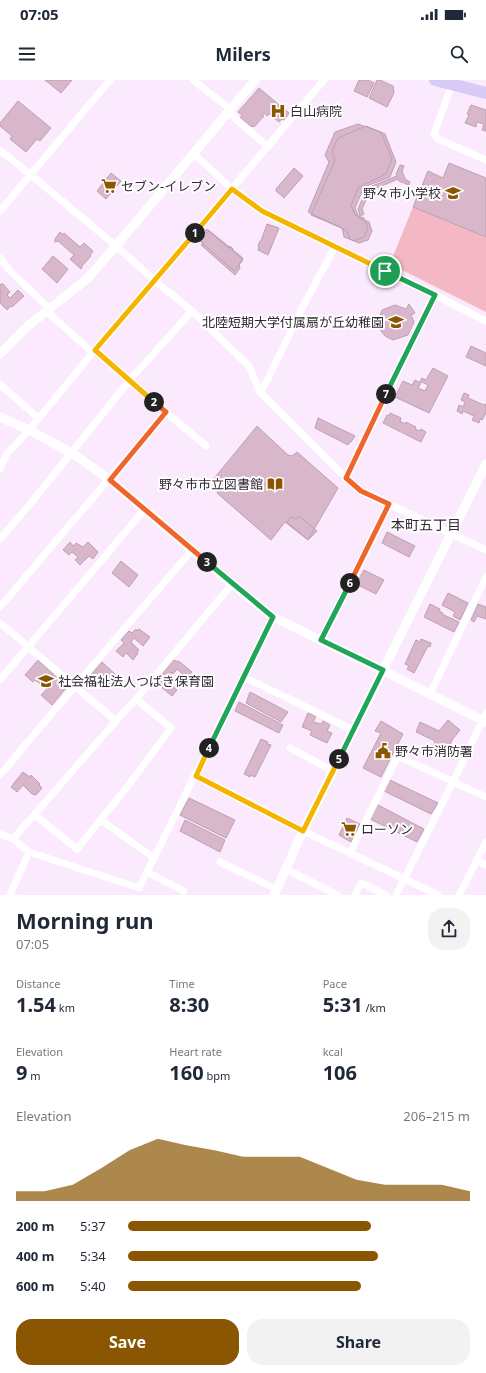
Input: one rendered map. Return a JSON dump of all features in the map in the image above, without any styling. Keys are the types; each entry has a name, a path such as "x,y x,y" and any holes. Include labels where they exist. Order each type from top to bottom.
{"highway":[{"path":"435,80 453,82 486,92"}],"street":[{"path":"0,211 110,80"},
{"path":"193,80 268,147"},
{"path":"0,354 29,325 87,279 255,80"},
{"path":"0,469 6,455 29,430 94,351 324,80"},
{"path":"453,82 434,134 438,140 486,160"},
{"path":"0,150 31,174 192,311 249,366 260,392 346,478 361,491 486,550"},
{"path":"194,154 232,189 262,211 486,321"},
{"path":"260,392 268,379 301,310 335,247"},
{"path":"0,258 11,272 48,310 206,446"},
{"path":"346,478 435,295"},
{"path":"0,539 130,382 192,311"},
{"path":"0,384 38,418"},
{"path":"0,607 110,480 166,412"},
{"path":"0,417 29,430 72,453 110,480 273,617 430,694 485,718 396,895"},
{"path":"220,862 275,892 303,831 486,464"},
{"path":"321,640 389,504"},
{"path":"0,680 145,509"},
{"path":"0,775 192,550"},
{"path":"430,694 486,577"},
{"path":"13,839 136,699 232,584"},
{"path":"0,834 13,839 29,852 138,892 273,617"},
{"path":"0,623 116,721"},
{"path":"244,677 353,730"},
{"path":"35,815 77,849 172,728 136,699"},
{"path":"290,748 333,771"},
{"path":"350,853 398,756 486,797"},
{"path":"196,776 303,831 438,895"},
{"path":"101,820 154,858"},
{"path":"459,895 486,842"},
{"path":"12,894 29,852"},
{"path":"477,860 486,865"},
{"path":"285,869 337,895"},
{"path":"147,872 184,891"},
{"path":"355,895 361,883 386,895"}],"shaded area":[{"path":"413,207 486,236 486,312 390,264"}],"building":[{"path":"45,80 72,80 61,93"},
{"path":"359,80 368,80 374,83 367,97 354,91"},
{"path":"377,80 393,86 394,93 387,107 369,98"},
{"path":"259,88 289,113 284,120 282,119 279,122 269,114 267,116 264,113 262,115 264,116 254,127 252,127 240,118 242,115 238,112"},
{"path":"18,101 51,128 40,141 37,139 26,152 10,139 12,136 0,126 0,123"},
{"path":"471,105 486,110 486,131 482,130 484,124 477,122 476,127 465,123 469,115 467,114"},
{"path":"358,124 381,132 392,159 386,174 359,187 351,205 355,215 364,218 368,228 364,237 354,241 344,237 342,228 308,212 329,162 325,155 335,132"},
{"path":"366,126 385,134 396,162 390,177 364,187 355,208 359,218 369,222 372,231 368,240 359,243 350,239 346,230 311,215 335,160 332,151 338,138"},
{"name":"野々市小学校","path":"449,163 486,178 486,237 413,207 428,171 443,178"},
{"path":"400,165 404,166 402,171 405,179 410,182 409,185 399,181 398,179 370,191 362,209 364,214 360,216 358,209 367,188 397,176 396,174"},
{"path":"294,168 303,176 284,198 276,191 276,189"},
{"name":"セブン-イレブン","path":"111,173 121,181 106,199 97,191"},
{"path":"267,224 279,228 268,255 258,250 258,246"},
{"path":"207,229 243,258 239,264 240,268 235,275 201,245 203,243 197,238"},
{"path":"209,231 229,248 230,246 233,249 232,250 243,260 234,271 200,241 204,234"},
{"path":"60,232 63,235 64,233 80,247 84,243 93,251 81,269 70,259 74,255 58,241 55,242 55,239"},
{"path":"53,256 68,269 57,283 42,269"},
{"path":"1,284 3,284 10,292 7,295 10,298 18,290 24,296 7,310 0,303"},
{"name":"北陸短期大学付属扇が丘幼稚園","path":"409,304 415,313 411,315 414,322 408,335 393,340 385,336 378,327 378,321 382,310 395,305 406,309"},
{"path":"471,346 486,353 486,366 466,357"},
{"path":"433,368 448,376 429,413 395,397 403,381 412,385 415,380 421,383 418,388 425,391 428,385 420,381 422,378 426,380"},
{"path":"464,393 469,395 468,398 484,405 486,404 486,413 482,420 480,419 479,423 472,420 474,416 463,411 462,414 457,411 459,405 463,407 465,402 461,400"},
{"path":"390,413 401,418 400,421 405,424 406,422 416,427 415,429 420,431 421,429 426,432 421,442 383,423 387,415 389,416"},
{"path":"318,418 355,436 348,445 315,428"},
{"name":"野々市市立図書館","path":"257,426 288,455 292,456 297,452 338,488 308,540 285,522 271,540 217,493 219,489 212,481"},
{"path":"299,516 317,531 308,540 287,522 292,517 296,519"},
{"path":"387,532 415,546 409,557 382,543"},
{"path":"70,542 73,546 76,543 83,547 88,542 98,552 93,559 89,556 80,565 75,560 78,557 72,552 69,555 63,550"},
{"path":"121,561 138,575 129,587 112,573"},
{"path":"364,570 384,580 376,594 356,584"},
{"path":"448,593 468,603 460,620 453,616 455,612 442,605"},
{"path":"430,604 440,609 439,611 443,613 442,614 459,622 454,632 424,617"},
{"path":"478,604 486,607 486,619 477,616 474,622 471,620"},
{"path":"136,629 137,631 139,629 150,637 143,646 134,638 131,642 139,650 133,660 126,653 123,657 116,651 124,643 121,640 129,631 132,633"},
{"path":"421,639 431,643 414,673 407,669 409,666 405,664 416,640 420,642"},
{"path":"38,660 67,687 52,705 41,695 47,689 35,680 33,682 25,675"},
{"path":"173,660 180,662 192,672 187,678 177,669 173,674 172,672 167,681 177,690 172,696 155,682"},
{"path":"102,662 116,675 117,674 122,678 116,684 118,685 116,688 110,683 108,685 102,677 98,682 90,676"},
{"path":"250,692 288,712 281,722 246,703"},
{"path":"239,702 283,725 279,733 235,711"},
{"path":"308,713 316,716 313,722 321,724 323,721 330,725 327,731 332,733 327,743 310,735 312,731 302,727"},
{"path":"448,720 460,730 452,740 446,757 432,753 435,741 416,732 420,722 439,731"},
{"name":"野々市消防署","path":"381,721 403,734 381,777 363,768 381,733 375,731"},
{"path":"261,739 268,742 267,744 271,745 255,777 250,775 250,777 244,774"},
{"path":"23,772 30,777 31,775 40,784 39,785 42,788 36,795 32,794 23,785 17,792 11,787"},
{"path":"390,780 438,803 431,814 384,791"},
{"path":"189,798 235,820 226,838 180,815"},
{"path":"378,805 424,829 417,842 370,819"},
{"name":"ローソン","path":"347,818 360,824 351,842 339,835"},
{"path":"185,820 225,840 220,852 180,831"}],"place":[{"name":"白山病院","path":"278,111"},
{"name":"セブン-イレブン","path":"109,186"},
{"name":"野々市小学校","path":"453,193"},
{"name":"北陸短期大学付属扇が丘幼稚園","path":"396,322"},
{"name":"野々市市立図書館","path":"275,484"},
{"name":"社会福祉法人つばき保育園","path":"46,681"},
{"name":"野々市消防署","path":"383,751"},
{"name":"ローソン","path":"349,829"}],"district":[{"name":"本町五丁目","path":"426,524"}],"route":[{"path":"232,189 262,211 385,271 435,295 346,478 361,491 389,504 321,640 383,670 303,831 196,776 273,617 110,480 166,412 95,350 232,189"}]}
